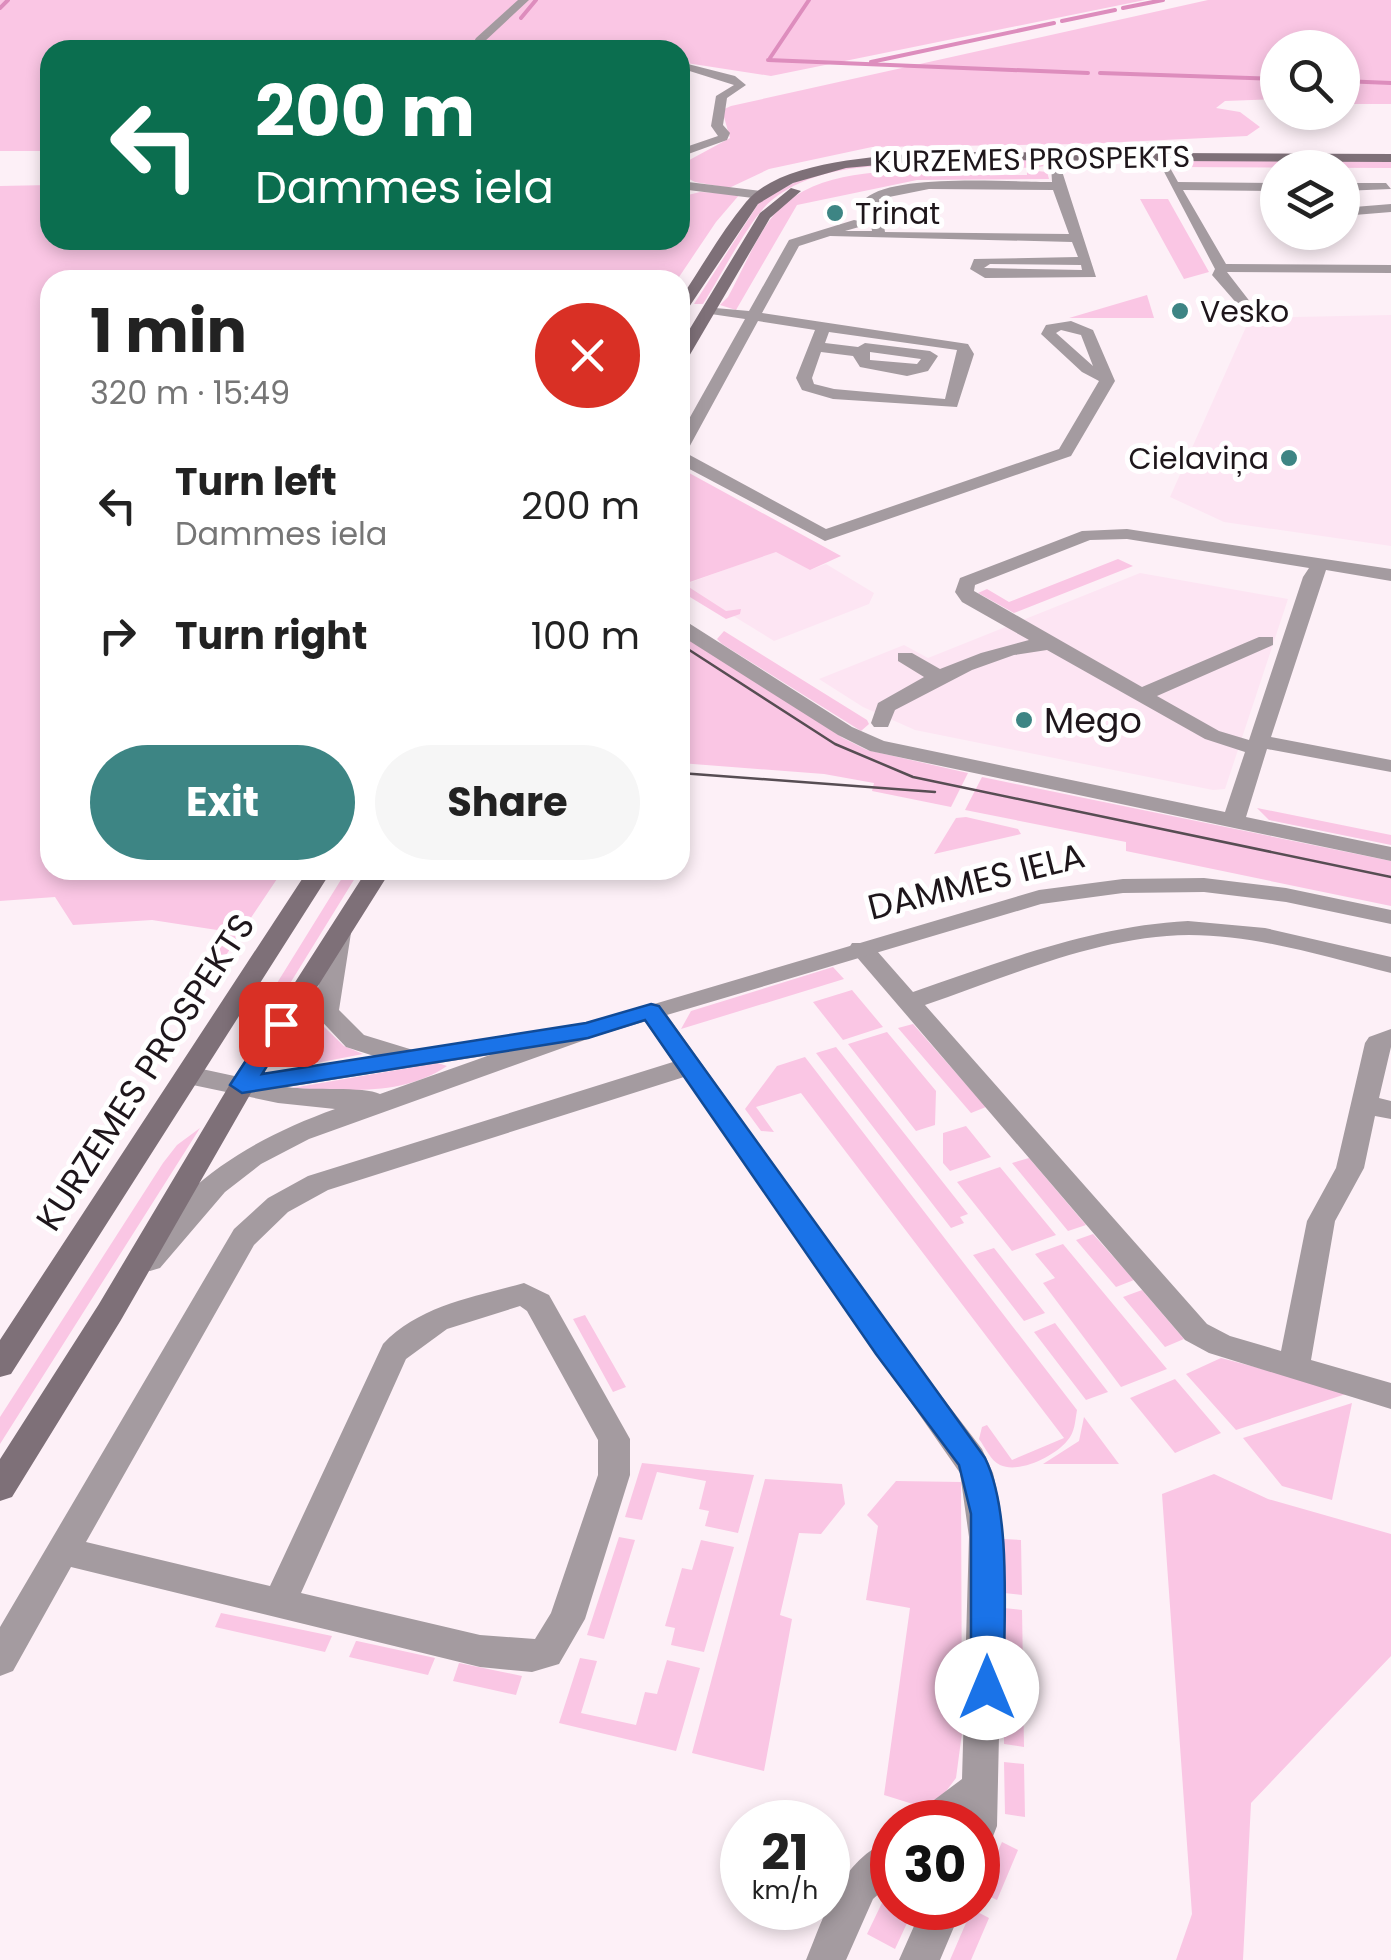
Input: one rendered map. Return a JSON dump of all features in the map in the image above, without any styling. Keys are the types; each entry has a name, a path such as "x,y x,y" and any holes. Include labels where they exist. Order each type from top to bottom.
{"main road":[{"name":"KURZEMES PROSPEKTS","path":"690,294 739,217 761,195 816,171 877,159 1057,162 1391,158"},
{"name":"KURZEMES PROSPEKTS","path":"690,341 764,216 784,198 810,184 882,170 1057,162 1260,170"},
{"path":"1360,170 1386,170"},
{"path":"690,309 709,310"},
{"name":"KURZEMES PROSPEKTS","path":"0,1365 314,880"},
{"path":"0,1486 110,1312 242,1085 373,880"}],"street":[{"path":"480,40 524,0"},
{"path":"690,68 732,78 740,85 722,96 717,110 717,126 724,133 723,138 690,150"},
{"path":"1057,162 1057,186 1092,274 985,274 976,264 990,260 1086,261"},
{"path":"1165,169 1214,261 1222,268 1391,265"},
{"path":"1360,187 1388,188 1386,170"},
{"path":"879,236 872,198 879,194 930,185 1057,186"},
{"path":"690,186 761,195"},
{"path":"1174,186 1260,186"},
{"path":"1360,211 1391,208"},
{"path":"690,435 794,243 854,224"},
{"path":"1360,225 1375,225"},
{"path":"818,235 1076,238"},
{"path":"1222,268 1222,280 1244,303"},
{"path":"709,310 754,315 824,326 963,348 966,354 951,404 812,389 804,378 824,326"},
{"path":"817,347 862,352"},
{"path":"865,348 930,356 922,368 897,370 865,364 860,359 862,352 865,348"},
{"path":"860,378 890,382 897,370"},
{"path":"690,460 825,536 1065,452 1106,384 1105,376"},
{"path":"1391,575 1127,534 1088,535 968,582 964,592 1212,734 1391,766"},
{"path":"1234,822 1312,577 1322,564"},
{"name":"DAMMES IELA","path":"690,632 845,731 878,746 1391,854"},
{"path":"1142,695 1266,641"},
{"path":"881,724 885,706 941,678 1025,644 1051,644"},
{"path":"905,656 941,678"},
{"name":"DAMMES IELA","path":"110,1312 192,1206 212,1183 237,1164 299,1132 588,1030 1039,897 1122,886 1247,889 1391,916"},
{"path":"909,1002 1103,940 1169,928 1241,932 1391,965"},
{"name":"DAMMES IELA","path":"339,933 326,1012 355,1041 415,1059"},
{"path":"861,948 1189,1326 1220,1345 1391,1396"},
{"path":"651,1011 886,1346 970,1458 979,1476 986,1514 987,1669 979,1800"},
{"name":"DAMMES IELA","path":"242,1085 588,1030"},
{"path":"1294,1367 1321,1221 1378,1107 1378,1043 1391,1037"},
{"path":"0,1660 244,1237 262,1216 318,1183 687,1067"},
{"name":"DAMMES IELA","path":"188,1075 242,1085 278,1098 346,1101 420,1090"},
{"path":"64,1551 279,1604 532,1658 551,1648 567,1618 614,1475 614,1439 538,1303 524,1294 423,1326 403,1340 394,1352 279,1604"},
{"path":"964,1800 980,1788"},
{"path":"826,1960 860,1885 870,1877"},
{"path":"918,1960 932,1930"}],"shaded area":[{"path":"0,0 1145,0 771,76 690,64 690,40 40,40 40,151 0,151"},
{"path":"1208,0 1391,0 1391,104 1360,104 1360,30 1260,30 1260,100 1225,101 1216,108 1240,112 1260,127 1247,136 1081,144 872,147 769,169 729,188 690,180 690,160 730,138 722,110"},
{"path":"912,159 1049,159 1052,165 871,167 802,182 763,208 703,304 694,304 760,201 797,181 834,169"},
{"path":"1176,159 1260,159 1260,167 1180,167"},
{"path":"1360,160 1391,160 1391,168 1360,168"},
{"path":"936,170 954,175 1027,175 1027,170 1047,172 1049,179 917,180 797,205 736,310 720,305 764,228 795,196 853,175"},
{"path":"40,185 40,250 690,250 690,194 740,194 684,270 40,270 40,880 276,880 216,970 210,973 217,930 152,920 73,925 55,897 0,901 0,186"},
{"path":"1140,199 1168,199 1209,272 1184,279"},
{"path":"1147,295 1154,318 1069,318"},
{"name":"Cielaviņa","path":"1391,315 1391,546 1224,522 1170,497 1250,318"},
{"path":"690,473 841,556 810,570 776,552 690,582"},
{"path":"776,551 810,570 826,564 874,593 869,604 774,641 690,589 690,582"},
{"path":"1118,559 1133,566 1014,613 978,593 987,589 1009,602"},
{"path":"1140,573 1288,599 1225,789 1213,790 915,730 863,707 819,679 904,645 928,658"},
{"path":"690,588 726,611 741,609 740,614 726,619 690,597"},
{"path":"724,631 869,724 861,731 722,644 717,639"},
{"path":"690,638 867,750 968,773 951,807 872,791 874,783 824,774 690,764"},
{"path":"982,777 1391,861 1391,906 1126,851 1126,842 965,810"},
{"path":"1257,808 1391,835 1391,845 1269,820"},
{"path":"956,818 1018,829 1021,834 934,854"},
{"path":"341,880 354,880 265,1024 261,1012"},
{"path":"833,967 844,979 681,1029 691,1011"},
{"path":"852,990 883,1027 843,1040 813,1002"},
{"path":"321,1024 344,1046 363,1054 296,1067"},
{"path":"913,1024 986,1107 971,1113 898,1028"},
{"path":"887,1032 936,1091 935,1125 916,1131 848,1044"},
{"path":"836,1047 968,1214 960,1217 964,1223 951,1228 816,1053"},
{"path":"805,1057 1077,1410 1072,1434 1054,1452 1017,1467 1000,1465 988,1454 979,1439 982,1427 987,1425 1012,1460 1064,1438 801,1093 756,1107 774,1132 761,1131 745,1109 777,1066"},
{"path":"438,1063 447,1066 430,1076 392,1087 292,1088"},
{"path":"966,1126 991,1157 950,1171 943,1163 943,1133"},
{"path":"200,1128 0,1444 0,1417 163,1163 177,1145"},
{"path":"1029,1158 1086,1225 1068,1231 1012,1163"},
{"path":"1000,1167 1056,1235 1012,1251 957,1182"},
{"path":"1093,1234 1134,1280 1116,1287 1076,1240"},
{"path":"1063,1244 1167,1369 1121,1387 1043,1283 1055,1278 1035,1254"},
{"path":"994,1248 1045,1313 1024,1321 973,1255"},
{"path":"1142,1290 1184,1339 1165,1347 1123,1297"},
{"path":"585,1315 626,1387 613,1392 573,1319"},
{"path":"1055,1323 1108,1392 1086,1400 1034,1332"},
{"path":"1221,1358 1346,1394 1236,1430 1186,1374"},
{"path":"1175,1379 1221,1433 1175,1453 1130,1398"},
{"path":"1352,1403 1332,1500 1282,1486 1243,1438"},
{"path":"1084,1417 1119,1464 1043,1464 1079,1441"},
{"path":"642,1463 754,1475 738,1533 705,1526 709,1511 699,1509 706,1481 657,1472 642,1520 625,1517"},
{"path":"1214,1474 1268,1499 1391,1534 1391,1656 1251,1803 1243,1960 1176,1960 1192,1914 1162,1494"},
{"path":"765,1479 842,1484 845,1504 821,1534 799,1533 780,1615 792,1619 764,1771 692,1753"},
{"path":"896,1481 961,1482 962,1733 956,1778 940,1800 900,1800 884,1795 910,1608 866,1600 878,1526 867,1515"},
{"path":"619,1537 635,1540 604,1639 587,1635"},
{"path":"1004,1539 1021,1540 1022,1595 1004,1593"},
{"path":"701,1540 734,1547 704,1652 671,1645 675,1628 665,1626 682,1568 692,1570"},
{"path":"1004,1608 1022,1610 1023,1669 1004,1666"},
{"path":"221,1613 332,1636 325,1652 215,1627"},
{"path":"356,1641 435,1658 428,1675 349,1657"},
{"path":"580,1658 597,1661 581,1713 636,1725 645,1692 657,1694 667,1660 700,1668 676,1751 559,1723"},
{"path":"459,1663 522,1676 516,1695 453,1681"},
{"path":"1004,1682 1023,1685 1024,1747 1004,1744"},
{"path":"1004,1762 1024,1764 1025,1817 1005,1814"},
{"path":"1002,1842 1018,1850 1000,1893"},
{"path":"870,1928 904,1930 895,1949 867,1934"},
{"path":"963,1930 984,1930 971,1960 950,1960"}],"waterway":[{"path":"0,8 8,0"},
{"path":"521,18 536,0"},
{"path":"770,58 809,0"},
{"path":"1123,8 1163,0"},
{"path":"1062,21 1115,10"},
{"path":"871,62 1054,23"},
{"path":"768,60 1088,73"},
{"path":"1100,73 1260,78"},
{"path":"1360,82 1391,83"}],"tram line":[{"path":"690,650 835,744 913,777 1391,877"},
{"path":"690,774 935,792"}],"place":[{"name":"Trinat","path":"835,213"},
{"name":"Vesko","path":"1180,311"},
{"name":"Cielaviņa","path":"1289,458"},
{"name":"Mego","path":"1024,720"}],"route":[{"path":"281,1024 242,1085 588,1030 651,1011 806,1235 970,1458 979,1476 986,1514 987,1688"}]}
